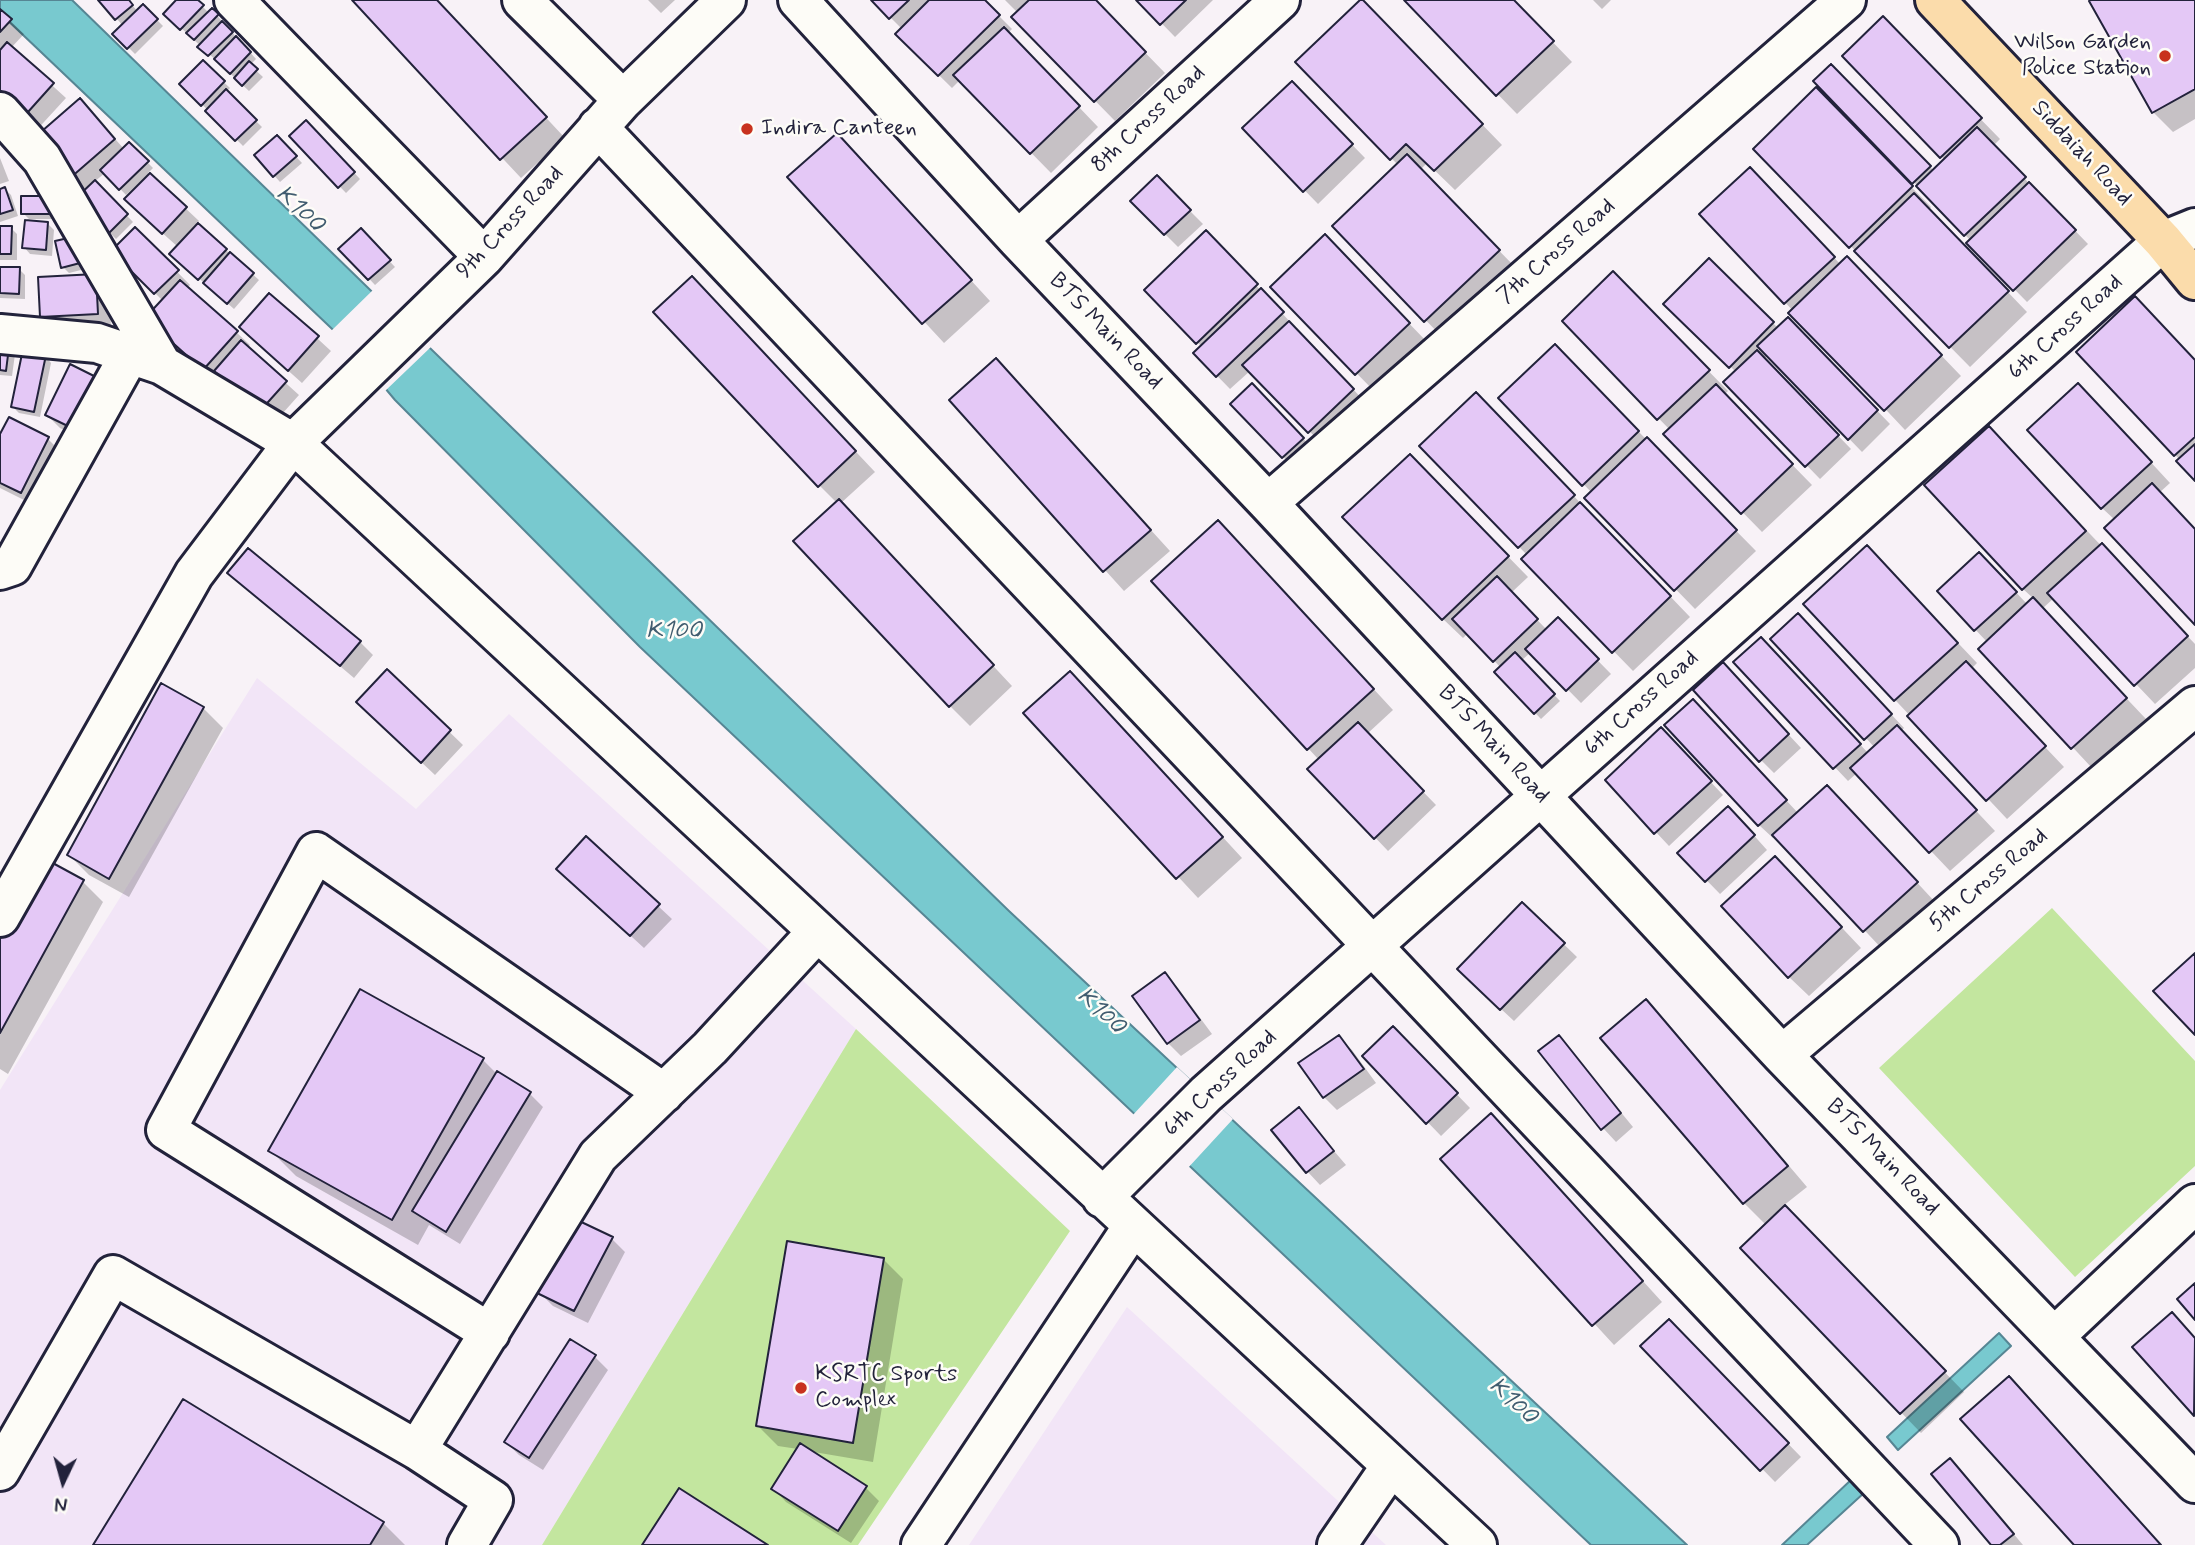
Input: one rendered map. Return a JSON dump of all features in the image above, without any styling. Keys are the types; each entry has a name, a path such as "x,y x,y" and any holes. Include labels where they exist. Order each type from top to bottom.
{"main road":[{"name":"Siddaiah Road","path":"1934,0 2179,235 2195,280"}],"street":[{"path":"234,0 484,257"},
{"path":"522,0 610,114 1372,946 1938,1545"},
{"name":"9th Cross Road","path":"0,917 194,573 293,443 484,257 610,114 726,0"},
{"name":"BTS Main Road","path":"799,0 1018,240 1268,503 1782,1055 2195,1483"},
{"name":"8th Cross Road","path":"1018,240 1280,0"},
{"name":"7th Cross Road","path":"1268,503 1846,0"},
{"path":"0,112 42,159 146,360"},
{"name":"6th Cross Road","path":"1102,1198 1206,1094 1539,795 2179,235"},
{"path":"0,334 97,343 146,360 293,443 1477,1545"},
{"path":"4,558 146,360"},
{"name":"5th Cross Road","path":"1782,1055 2195,706"},
{"path":"490,1333 166,1130 316,852 664,1093"},
{"path":"418,1450 598,1156 710,1048 817,932"},
{"path":"2054,1337 2195,1204"},
{"path":"921,1545 1133,1226"},
{"path":"0,1471 113,1275 418,1450 493,1500 467,1545"},
{"path":"1338,1545 1391,1466"}],"shaded area":[{"path":"257,678 416,809 509,714 856,1029 542,1545 0,1545 0,1090"},
{"path":"1127,1307 1386,1545 969,1545"}],"green space":[{"path":"2052,908 2195,1061 2195,1166 2075,1277 1879,1068"},
{"name":"KSRTC Sports Complex","path":"856,1029 1070,1231 858,1545 542,1545"}],"water":[{"name":"K100","path":"0,0 72,0 1009,911 1687,1545 1591,1545 640,647 395,400 349,345 0,13"},
{"path":"1999,1333 2011,1346 1898,1450 1887,1437"},
{"path":"1852,1479 1865,1492 1807,1545 1782,1545"}],"pier":[{"path":"374,289 432,346 384,392 347,347 330,332"},
{"path":"1177,1067 1233,1119 1187,1169 1132,1116"}],"building":[{"path":"98,0 129,0 133,5 115,20"},
{"path":"176,0 198,0 204,5 180,30 163,14"},
{"path":"352,0 437,0 547,117 500,160"},
{"path":"871,0 909,0 889,19"},
{"path":"929,0 985,0 1000,15 938,76 895,34"},
{"path":"1029,0 1096,0 1146,52 1094,102 1011,17"},
{"path":"1136,0 1186,0 1160,25"},
{"path":"1363,0 1483,124 1434,171 1406,144 1390,160 1295,62"},
{"path":"1404,0 1514,0 1554,41 1496,96"},
{"path":"2195,0 2195,89 2152,113 2089,1"},
{"path":"143,4 158,19 127,49 112,34"},
{"path":"212,8 219,14 194,40 186,33"},
{"path":"0,9 12,19 0,32"},
{"path":"1883,16 1982,118 1940,158 1842,56"},
{"path":"222,21 233,32 208,56 197,47"},
{"path":"1004,27 1080,106 1030,154 953,75"},
{"path":"236,36 251,52 230,74 214,59"},
{"path":"7,42 54,83 19,122 0,105 0,50"},
{"path":"203,60 225,81 201,106 179,84"},
{"path":"249,61 258,69 242,86 234,78"},
{"path":"1831,64 1931,166 1912,184 1813,81"},
{"path":"1292,81 1353,144 1303,192 1242,128"},
{"path":"1816,87 1913,186 1849,248 1753,149"},
{"path":"226,89 257,120 235,141 205,111"},
{"path":"80,98 115,139 69,179 34,138"},
{"path":"306,120 355,172 338,188 289,136"},
{"path":"1977,127 2026,177 1964,236 1916,186"},
{"path":"837,133 972,280 922,324 787,177"},
{"path":"277,135 297,156 273,177 254,155"},
{"path":"129,142 149,161 119,190 100,170"},
{"path":"1407,154 1500,250 1424,322 1332,226"},
{"path":"1750,167 1835,257 1784,304 1699,214"},
{"path":"150,173 187,207 162,234 124,199"},
{"path":"1157,175 1191,210 1164,235 1130,201"},
{"path":"95,180 128,214 108,234 74,200"},
{"path":"2029,182 2076,230 2013,291 1966,243"},
{"path":"5,187 13,210 0,214 0,189"},
{"path":"1914,193 2009,291 1949,348 1854,251"},
{"path":"21,196 51,196 51,214 21,214"},
{"path":"25,220 48,222 46,250 22,248"},
{"path":"198,223 227,249 198,280 169,254"},
{"path":"0,226 12,226 11,254 0,254"},
{"path":"135,227 179,270 154,294 111,251"},
{"path":"361,228 391,260 368,280 338,249"},
{"path":"1206,230 1258,284 1196,344 1144,290"},
{"path":"1325,234 1410,323 1355,375 1270,287"},
{"path":"77,236 84,262 61,268 55,241"},
{"path":"230,252 254,273 227,304 203,283"},
{"path":"1847,256 1942,355 1884,411 1788,313"},
{"path":"1709,258 1774,322 1729,368 1663,304"},
{"path":"0,267 20,267 19,294 0,293"},
{"path":"1613,271 1710,370 1657,420 1562,321"},
{"path":"96,274 98,314 40,317 38,277"},
{"path":"692,276 856,451 818,487 653,312"},
{"path":"180,280 238,331 203,370 145,318"},
{"path":"1261,288 1284,312 1216,377 1193,353"},
{"path":"269,293 319,336 288,371 239,327"},
{"path":"2135,296 2195,360 2195,437 2174,456 2076,352"},
{"path":"1788,317 1878,410 1848,440 1757,346"},
{"path":"1289,321 1354,389 1308,433 1242,365"},
{"path":"0,338 10,339 6,371 0,370"},
{"path":"241,340 287,381 260,411 214,371"},
{"path":"1555,344 1639,431 1582,486 1498,398"},
{"path":"23,349 46,355 34,412 11,407"},
{"path":"1757,350 1839,435 1805,467 1723,382"},
{"path":"996,358 1151,530 1103,572 949,400"},
{"path":"70,364 100,379 76,430 45,415"},
{"path":"1252,383 1304,438 1282,458 1230,404"},
{"path":"2078,383 2152,462 2101,509 2027,430"},
{"path":"1716,384 1793,464 1741,514 1663,434"},
{"path":"1476,392 1575,495 1518,548 1419,446"},
{"path":"9,417 49,437 21,493 0,483 0,434"},
{"path":"1989,426 2086,531 2022,590 1924,485"},
{"path":"1647,437 1737,530 1674,591 1584,498"},
{"path":"2195,444 2195,481 2176,461"},
{"path":"1410,454 1509,556 1442,620 1342,517"},
{"path":"2152,483 2195,529 2195,625 2104,528"},
{"path":"839,499 994,665 949,707 793,541"},
{"path":"1580,502 1671,596 1612,653 1521,559"},
{"path":"1218,520 1374,689 1307,750 1151,581"},
{"path":"2102,543 2188,636 2134,686 2047,593"},
{"path":"1867,545 1958,643 1894,701 1803,604"},
{"path":"248,548 361,641 340,666 227,573"},
{"path":"1979,552 2017,592 1974,631 1937,591"},
{"path":"1497,576 1538,619 1493,662 1452,619"},
{"path":"2033,597 2127,698 2071,749 1978,649"},
{"path":"1798,613 1892,714 1864,740 1770,639"},
{"path":"1558,617 1599,659 1566,691 1525,649"},
{"path":"1761,637 1861,744 1833,769 1733,662"},
{"path":"1515,652 1555,694 1534,714 1494,672"},
{"path":"1966,661 2046,746 1986,801 1907,716"},
{"path":"1723,662 1789,734 1759,762 1693,690"},
{"path":"387,669 451,730 421,763 356,702"},
{"path":"1070,671 1223,837 1176,879 1023,713"},
{"path":"161,683 204,707 109,879 67,855"},
{"path":"1693,699 1787,800 1758,826 1664,725"},
{"path":"1358,722 1424,791 1374,839 1307,769"},
{"path":"1897,725 1977,810 1929,853 1850,768"},
{"path":"1661,727 1712,781 1654,834 1605,780"},
{"path":"1827,785 1918,882 1863,932 1772,835"},
{"path":"1728,806 1755,835 1705,882 1677,853"},
{"path":"586,836 660,904 630,936 556,869"},
{"path":"38,855 84,880 0,1033 0,923"},
{"path":"1775,856 1842,927 1788,978 1721,906"},
{"path":"1522,902 1565,943 1500,1010 1457,969"},
{"path":"2195,953 2195,1035 2153,991"},
{"path":"1165,972 1200,1020 1167,1044 1132,996"},
{"path":"360,989 484,1058 392,1220 268,1151"},
{"path":"1646,999 1788,1166 1743,1204 1600,1038"},
{"path":"1393,1026 1458,1093 1426,1124 1362,1056"},
{"path":"1339,1035 1364,1069 1323,1098 1298,1063"},
{"path":"1559,1035 1621,1113 1601,1130 1538,1051"},
{"path":"497,1071 531,1092 446,1232 412,1211"},
{"path":"1299,1107 1334,1151 1306,1173 1271,1130"},
{"path":"1491,1113 1643,1281 1592,1326 1440,1159"},
{"path":"1785,1205 1946,1371 1900,1414 1740,1248"},
{"path":"575,1219 613,1237 574,1311 537,1293"},
{"path":"787,1241 884,1258 853,1443 756,1426"},
{"path":"2195,1283 2195,1320 2177,1299"},
{"path":"2172,1312 2195,1338 2194,1416 2132,1347"},
{"path":"1669,1319 1789,1443 1760,1471 1640,1346"},
{"path":"570,1339 596,1355 529,1458 504,1442"},
{"path":"2009,1376 2161,1545 2074,1545 1960,1419"},
{"path":"183,1399 384,1522 370,1545 93,1545"},
{"path":"800,1443 867,1486 838,1531 771,1489"},
{"path":"1950,1458 2014,1534 2000,1545 1991,1545 1931,1474"},
{"path":"679,1488 768,1545 642,1545"}],"place":[{"name":"Wilson Garden Police Station","path":"2165,56"},
{"name":"Indira Canteen","path":"747,129"},
{"name":"KSRTC Sports Complex","path":"801,1388"}]}
